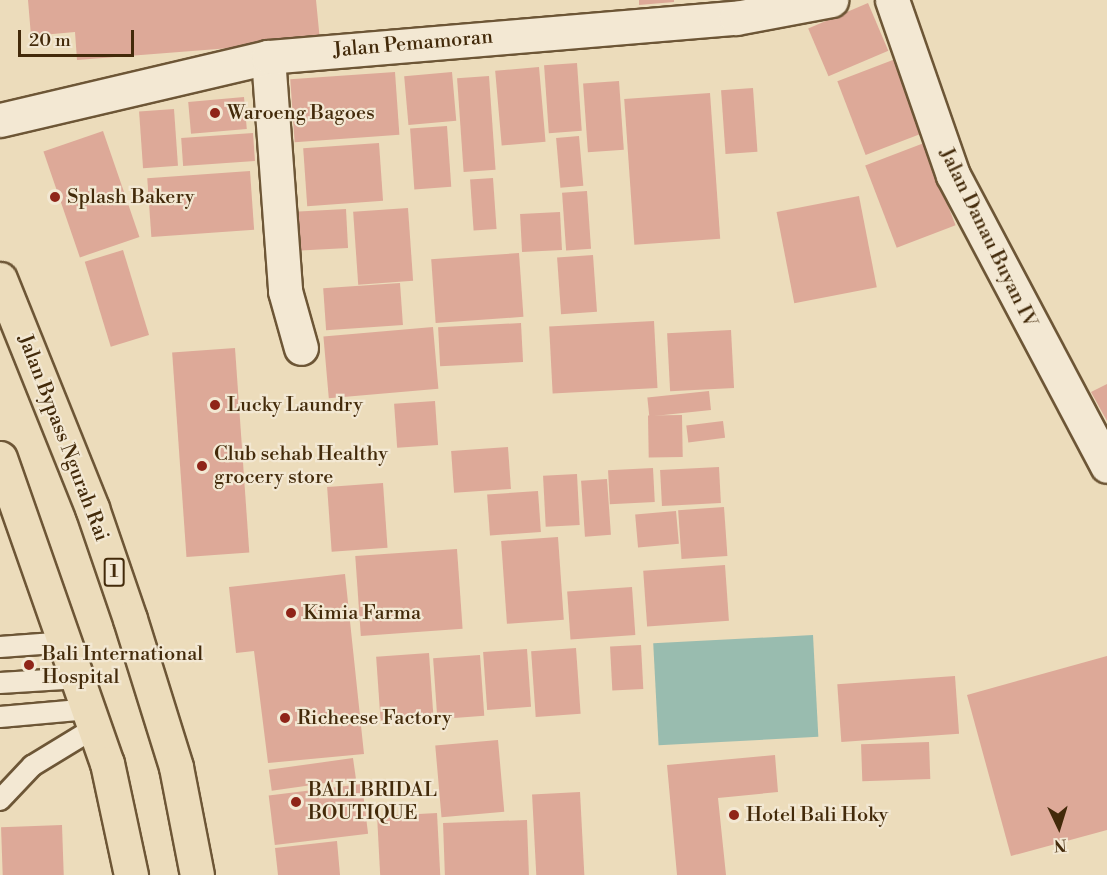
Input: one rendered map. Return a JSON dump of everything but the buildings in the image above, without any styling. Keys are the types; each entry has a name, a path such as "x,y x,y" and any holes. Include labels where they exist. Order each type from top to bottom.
{"highway":[{"name":"Jalan Bypass Ngurah Rai","path":"0,279 92,508 130,619 176,767 197,875"},
{"path":"0,458 68,642 93,718 131,875"}],"street":[{"name":"Jalan Pemamoran","path":"0,120 268,57 736,18 831,0"},
{"name":"Jalan Danau Buyan IV","path":"892,0 953,175 1107,466"},
{"path":"268,57 285,291 302,348"}],"lane":[{"path":"0,647 68,642"},
{"path":"0,683 80,678"},
{"path":"0,717 93,718"},
{"path":"0,800 32,766 93,718"}],"shaded area":[{"path":"813,635 818,737 659,745 653,643"}],"place":[{"name":"Waroeng Bagoes","path":"215,113"},
{"name":"Splash Bakery","path":"55,197"},
{"name":"Lucky Laundry","path":"215,405"},
{"name":"Club sehab Healthy grocery store","path":"202,466"},
{"name":"Kimia Farma","path":"291,613"},
{"name":"Bali International Hospital","path":"29,665"},
{"name":"Richeese Factory","path":"285,718"},
{"name":"BALI BRIDAL BOUTIQUE","path":"296,802"},
{"name":"Hotel Bali Hoky","path":"734,815"}]}
